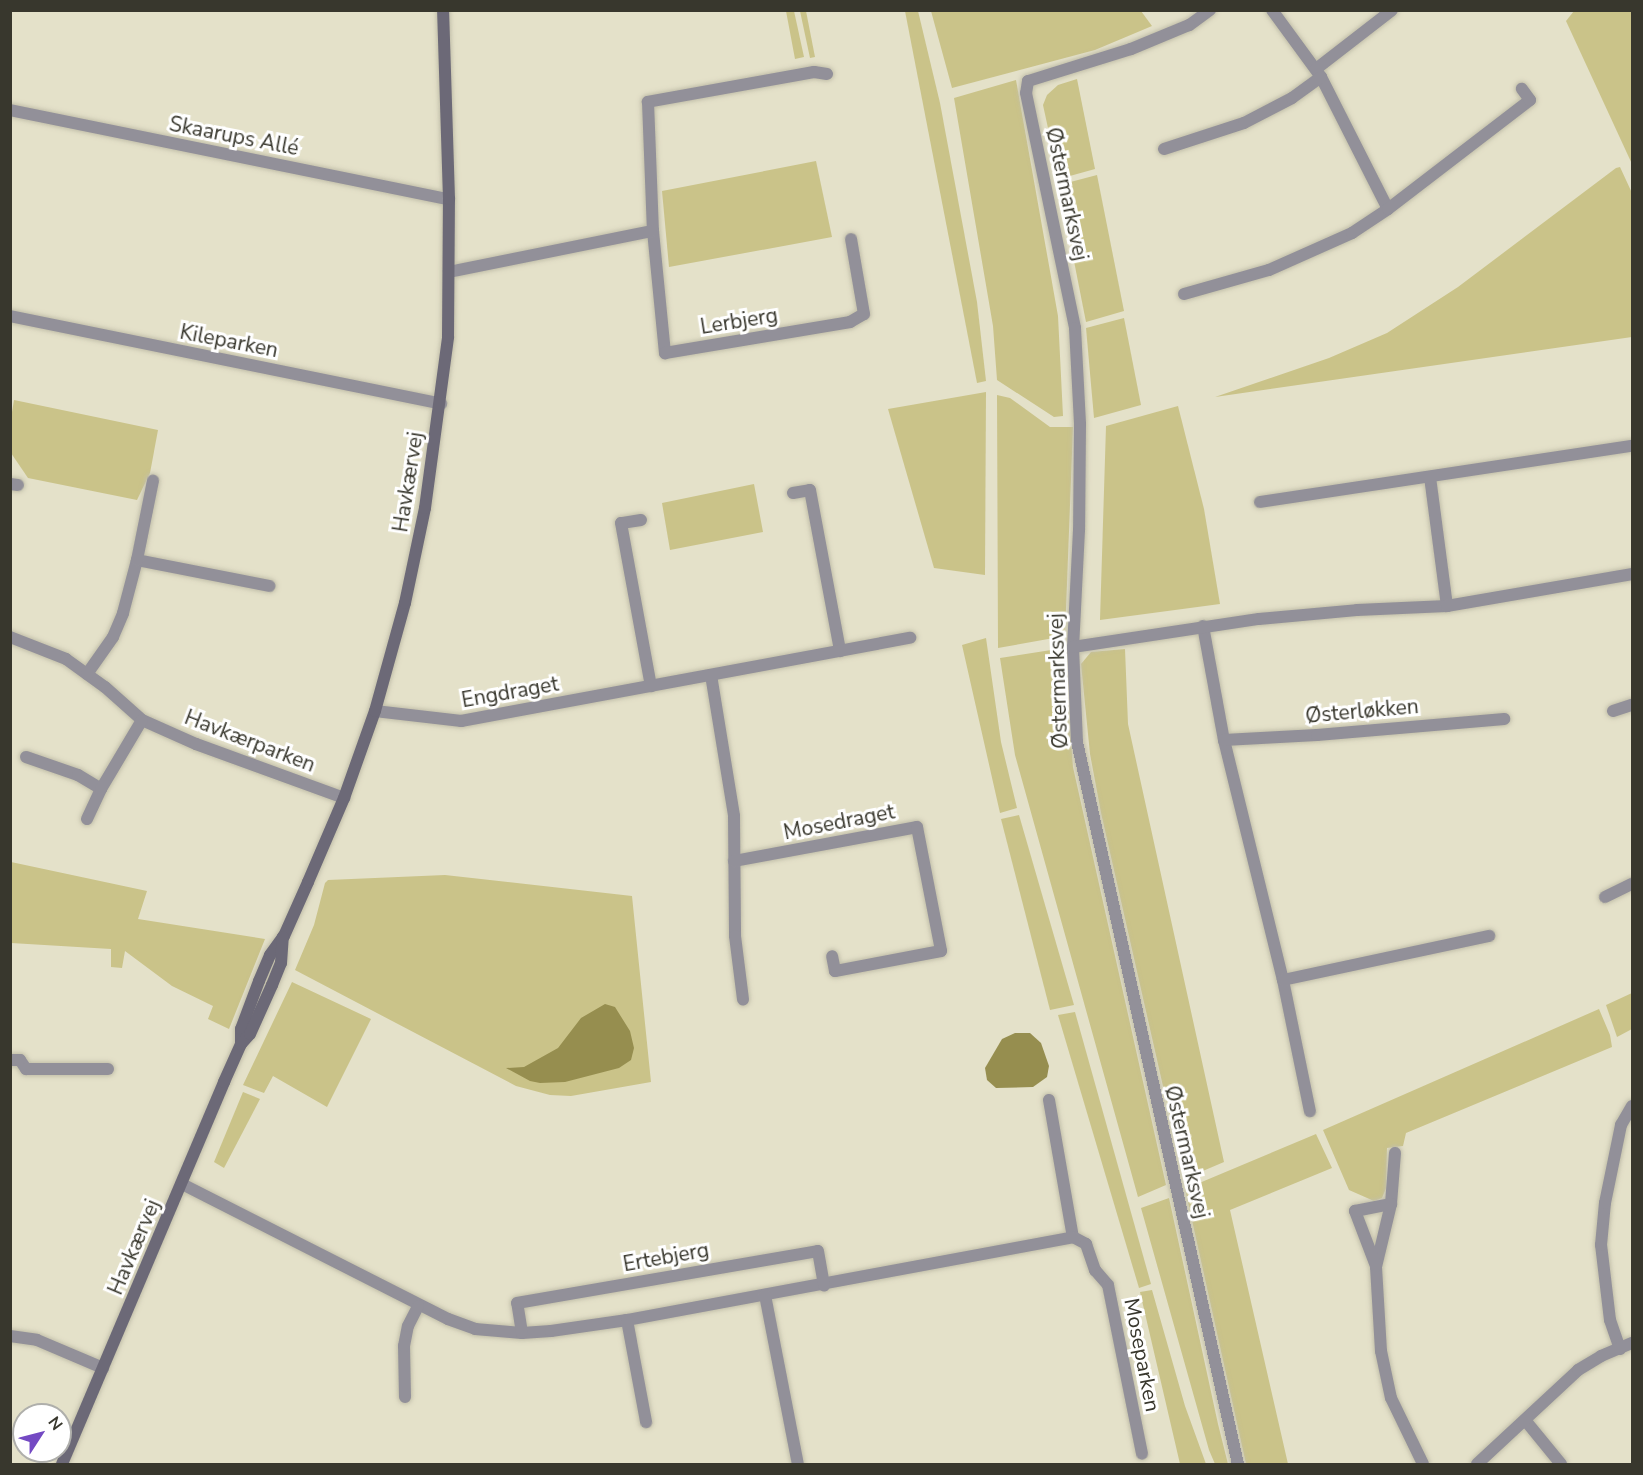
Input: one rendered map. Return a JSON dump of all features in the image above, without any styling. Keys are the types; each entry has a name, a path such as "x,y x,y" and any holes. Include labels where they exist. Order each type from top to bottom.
{"street":[{"name":"Havkærvej","path":"62,1464 241,1044 250,1034 275,978 284,936 344,798 375,711 405,603 425,508 441,404 448,337 449,199 443,10"},
{"name":"Østermarksvej","path":"1210,10 1189,25 1131,49 1028,81 1026,93 1075,328 1080,424 1079,530 1073,647 1077,742 1086,791 1238,1464"},
{"path":"1272,10 1319,73 1388,209"},
{"path":"1164,149 1253,120 1292,98 1392,10"},
{"name":"Lerbjerg","path":"827,74 814,72 648,102 654,231 665,353 850,322 864,314 851,239"},
{"path":"1184,294 1298,259 1352,233 1388,209 1530,100 1522,89"},
{"name":"Skaarups Allé","path":"10,110 449,199"},
{"path":"449,272 654,231"},
{"name":"Kileparken","path":"10,316 441,404"},
{"path":"1260,502 1632,446"},
{"path":"1430,477 1447,606"},
{"path":"87,674 113,637 123,613 137,560 153,481"},
{"path":"793,493 810,490 840,651"},
{"path":"641,520 621,523 651,686"},
{"path":"137,560 269,586"},
{"path":"1073,647 1203,626 1357,610 1447,606 1632,574"},
{"path":"1203,626 1224,740 1283,980 1310,1111"},
{"name":"Havkærparken","path":"10,637 66,659 142,720 196,744 254,763 344,798"},
{"name":"Engdraget","path":"375,711 460,721 910,638"},
{"path":"711,675 734,816 735,936 743,999"},
{"path":"1613,711 1632,705"},
{"name":"Østerløkken","path":"1224,740 1317,735 1504,719"},
{"path":"87,819 101,789 142,720"},
{"path":"26,757 78,775 101,789"},
{"name":"Mosedraget","path":"734,861 917,827 941,951 835,971 832,956"},
{"path":"1605,897 1632,884"},
{"path":"1283,980 1489,936"},
{"path":"10,1060 20,1060 26,1070 108,1069"},
{"name":"Moseparken","path":"1049,1100 1073,1237 1086,1245 1095,1270 1108,1285 1142,1454"},
{"path":"1620,1349 1610,1320 1601,1245 1605,1203 1621,1125 1632,1106"},
{"path":"1395,1153 1391,1204 1376,1267 1381,1351 1391,1398 1423,1464"},
{"path":"182,1184 418,1306 475,1329 522,1333 551,1332 627,1320 1073,1237"},
{"path":"1376,1267 1355,1211 1391,1204"},
{"name":"Ertebjerg","path":"522,1333 517,1303 818,1251 824,1285"},
{"path":"765,1295 798,1464"},
{"path":"405,1397 404,1346 408,1326 418,1306"},
{"path":"627,1320 646,1422"},
{"path":"10,1336 37,1340 103,1368"},
{"path":"1478,1464 1578,1370 1601,1356 1632,1343"},
{"path":"1526,1420 1561,1464"}],"shaded area":[{"path":"786,11 794,11 804,57 795,59"},
{"path":"800,11 806,11 815,57 810,58"},
{"path":"905,11 918,11 940,103 977,302 986,381 977,383"},
{"path":"931,11 1141,11 1152,26 1095,50 952,88"},
{"path":"1574,11 1632,11 1632,164 1566,21"},
{"path":"1077,79 1095,169 1059,179 1043,105 1047,95 1058,85"},
{"path":"1016,80 1058,316 1063,416 1054,417 997,380 993,326 954,98"},
{"path":"816,161 832,237 669,267 662,191"},
{"path":"1620,167 1632,193 1632,337 1215,397 1329,358 1387,333 1458,287"},
{"path":"1097,175 1124,311 1086,322 1059,185"},
{"path":"1124,318 1141,405 1094,418 1086,328"},
{"path":"986,392 985,575 934,568 888,409"},
{"path":"997,395 1010,398 1050,427 1073,427 1065,636 998,648"},
{"path":"14,400 158,430 150,473 137,500 28,478 11,453 11,418"},
{"path":"1178,406 1204,509 1220,604 1100,620 1106,426"},
{"path":"754,484 763,532 670,550 662,503"},
{"path":"986,638 1001,742 1017,808 1000,813 962,645"},
{"path":"1064,648 1073,767 1166,1185 1138,1197 1015,755 1000,658"},
{"path":"1125,649 1128,724 1224,1162 1184,1179 1101,813 1090,754 1081,664 1091,652"},
{"path":"1019,815 1074,1005 1050,1010 1001,819"},
{"path":"11,862 147,891 138,919 265,939 229,1029 208,1019 213,1006 172,986 125,951 122,968 111,967 111,949 11,943"},
{"path":"445,875 632,896 651,1082 571,1096 550,1095 516,1086 295,970 314,925 325,883 328,880"},
{"path":"292,982 371,1019 327,1107 273,1076 264,1093 243,1085"},
{"path":"1632,993 1632,1029 1617,1037 1606,1005"},
{"path":"605,1004 615,1007 630,1031 634,1048 631,1060 619,1068 565,1082 540,1083 530,1081 506,1068 524,1067 558,1048 581,1018"},
{"path":"1599,1009 1610,1035 1612,1047 1406,1133 1403,1146 1387,1148 1386,1188 1382,1198 1374,1201 1349,1190 1323,1130"},
{"path":"1075,1012 1151,1284 1139,1288 1058,1015"},
{"path":"1015,1033 1030,1033 1041,1043 1049,1066 1047,1077 1033,1087 996,1088 987,1080 985,1068 1002,1039"},
{"path":"243,1092 260,1099 224,1168 214,1162"},
{"path":"1316,1134 1332,1168 1230,1210 1288,1464 1246,1464 1185,1189"},
{"path":"1169,1198 1228,1464 1215,1464 1209,1450 1141,1208"},
{"path":"1152,1290 1185,1406 1206,1464 1180,1464 1140,1292"}]}
